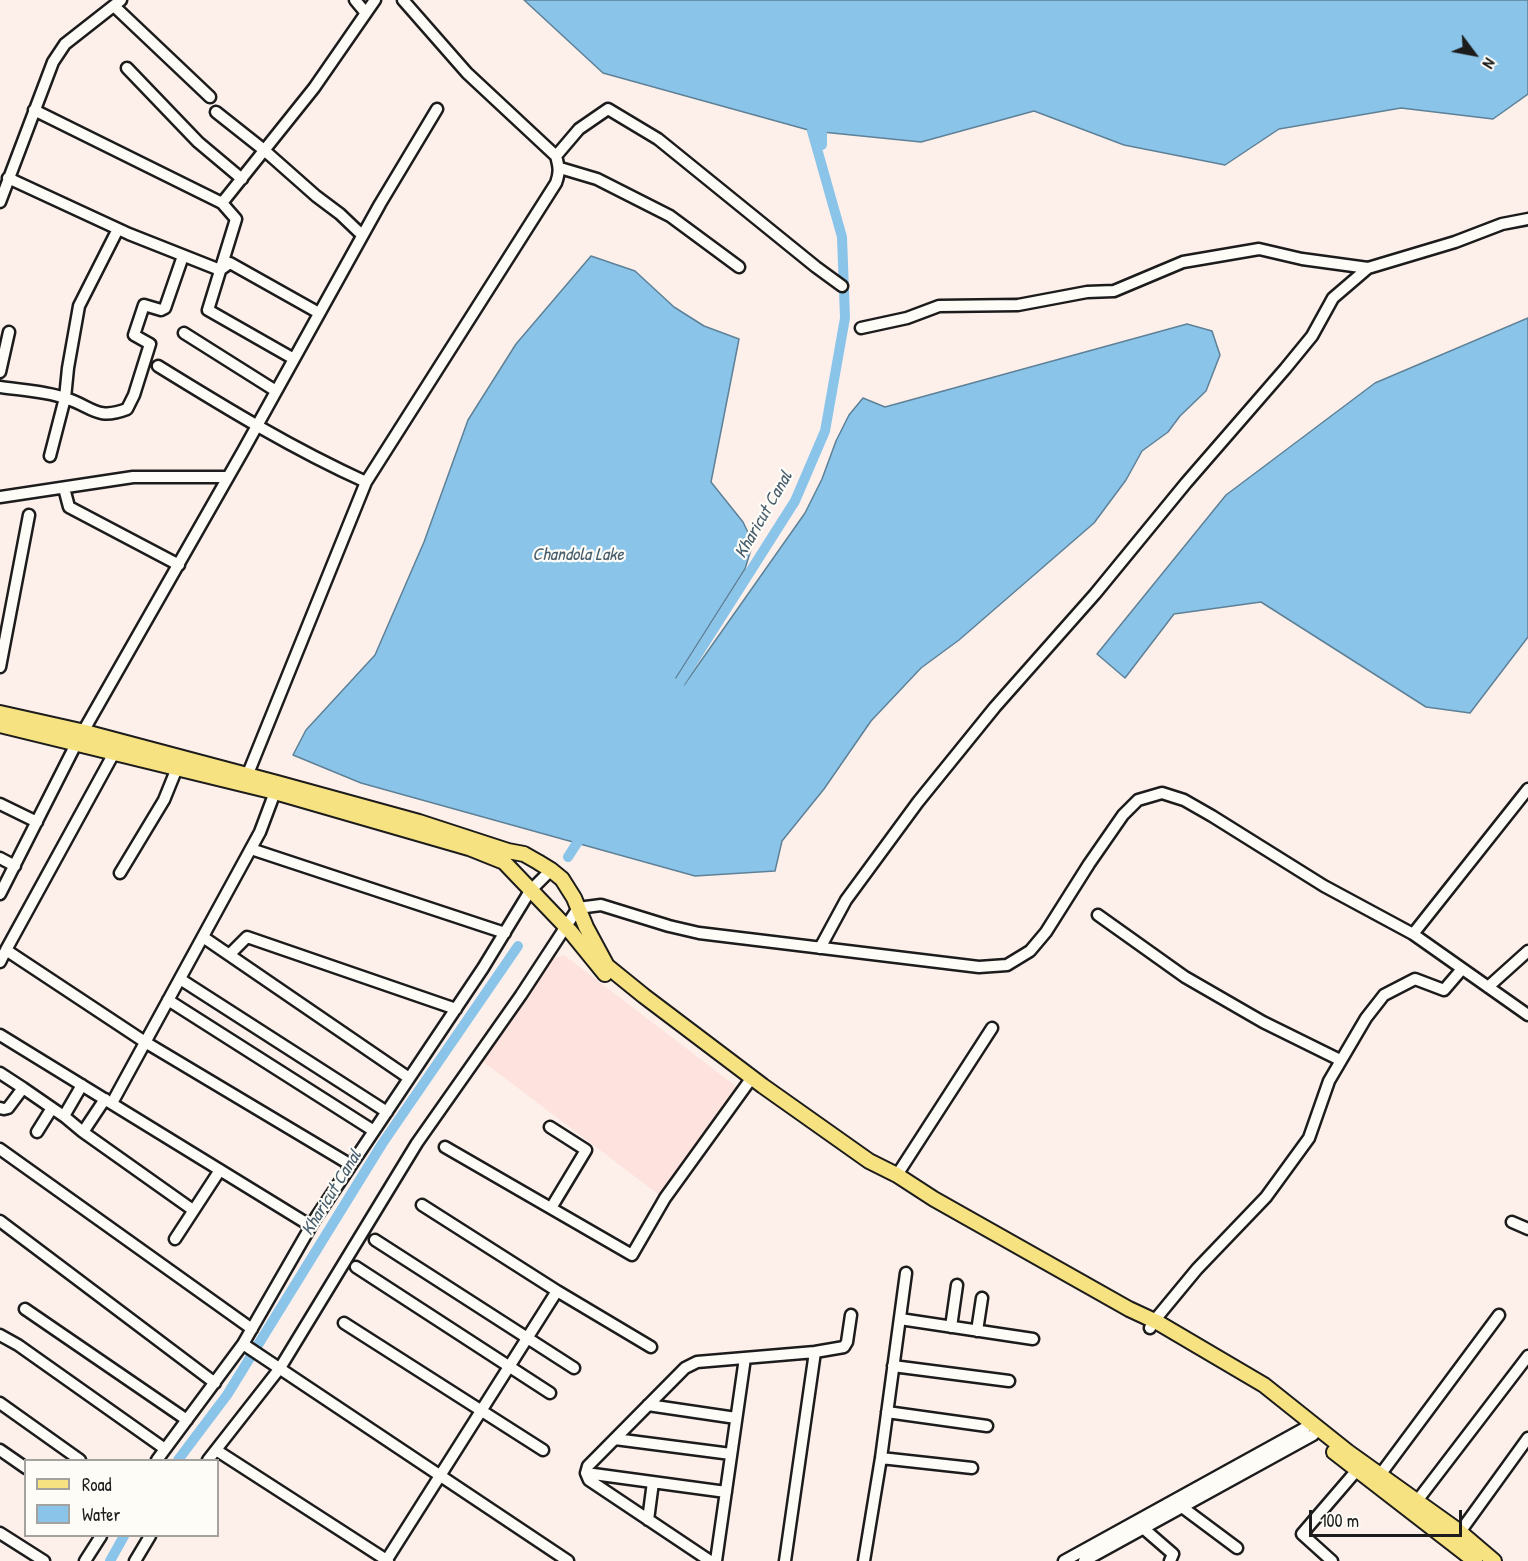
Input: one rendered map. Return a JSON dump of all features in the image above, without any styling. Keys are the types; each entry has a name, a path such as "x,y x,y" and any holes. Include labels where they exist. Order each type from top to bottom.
{"main road":[{"path":"0,713 81,738 419,822 524,855 551,870 562,879 607,966 764,1086 869,1161 1130,1309 1259,1391 1460,1532 1494,1561"},
{"path":"0,725 81,738 114,753 177,768 245,780 275,792 470,848 504,862 566,926 602,972 748,1083 865,1167 1126,1316 1152,1324"},
{"path":"1312,1428 1357,1470 1475,1561"}],"street":[{"path":"355,0 365,12"},
{"path":"222,203 314,88 375,0"},
{"path":"245,780 366,482 556,183 560,168 556,156 467,73 403,0"},
{"path":"0,202 53,62 65,44 118,3 210,97"},
{"path":"127,68 198,142 242,179"},
{"path":"0,894 81,738 257,427 362,235 437,109"},
{"path":"556,156 579,129 608,109 658,139 842,286"},
{"path":"34,110 222,203 236,219 208,310 294,359"},
{"path":"216,112 340,214 362,235"},
{"path":"560,168 597,179 670,216 739,267"},
{"path":"8,178 118,229 220,270"},
{"path":"820,948 846,900 918,802 996,706 1095,594 1186,483 1285,369 1312,336 1333,298 1368,268 1455,242 1502,224 1528,219"},
{"path":"50,456 65,398 79,306 118,229"},
{"path":"861,328 907,318 939,306 1018,305 1087,292 1114,291 1183,262 1259,249 1302,259 1368,268"},
{"path":"0,387 65,398 107,415 127,409 134,395 150,344 134,335 144,305 161,310 165,308 183,256"},
{"path":"220,270 230,263 319,313"},
{"path":"0,372 9,332"},
{"path":"184,333 276,391"},
{"path":"158,366 257,427 320,461 366,482"},
{"path":"0,497 133,477 228,477"},
{"path":"64,488 69,507 179,565"},
{"path":"0,667 29,515"},
{"path":"0,962 114,753"},
{"path":"120,873 164,800 177,768"},
{"path":"1413,934 1528,789"},
{"path":"83,1132 108,1101 145,1042 260,832 275,792"},
{"path":"209,1459 280,1368 417,1143 521,995 578,908 601,905 699,933 979,968 1007,965 1030,951 1046,932 1089,864 1124,815 1138,800 1162,793 1184,800 1324,886 1413,934 1528,1015"},
{"path":"0,804 37,822"},
{"path":"251,849 505,933"},
{"path":"0,858 15,866"},
{"path":"158,1459 243,1344 311,1226 456,1009 530,891 551,870"},
{"path":"1098,915 1185,977 1263,1022 1340,1060"},
{"path":"203,937 409,1078"},
{"path":"229,955 247,938 456,1009"},
{"path":"6,950 145,1042 351,1165"},
{"path":"1488,987 1528,951"},
{"path":"1152,1324 1197,1269 1266,1197 1309,1138 1329,1081 1340,1060 1366,1018 1384,995 1415,979 1444,990 1462,969"},
{"path":"180,979 387,1112"},
{"path":"168,1000 374,1131"},
{"path":"897,1175 992,1028"},
{"path":"0,1035 311,1226"},
{"path":"0,1073 64,1116 193,1210"},
{"path":"446,1148 632,1255 665,1198 748,1083"},
{"path":"64,1116 82,1085"},
{"path":"0,1108 8,1108 23,1088"},
{"path":"37,1132 52,1108"},
{"path":"550,1127 586,1150 551,1208"},
{"path":"0,1149 252,1329"},
{"path":"175,1239 220,1170"},
{"path":"422,1205 557,1291 651,1347"},
{"path":"0,1221 215,1383"},
{"path":"1512,1222 1528,1229"},
{"path":"375,1240 574,1368"},
{"path":"356,1267 550,1393"},
{"path":"864,1561 881,1458 906,1273"},
{"path":"951,1327 957,1285"},
{"path":"216,1450 387,1561 557,1291"},
{"path":"977,1331 982,1298"},
{"path":"25,1309 187,1420"},
{"path":"710,1561 589,1480 586,1473 588,1466 685,1368 697,1362 815,1352 844,1347 847,1342 851,1315"},
{"path":"1380,1475 1499,1315"},
{"path":"900,1319 1033,1339"},
{"path":"344,1323 543,1450"},
{"path":"0,1335 18,1345 165,1449"},
{"path":"243,1344 568,1561"},
{"path":"785,1561 815,1352"},
{"path":"1417,1501 1528,1356"},
{"path":"716,1561 745,1358"},
{"path":"893,1366 1009,1382"},
{"path":"0,1403 78,1459"},
{"path":"648,1405 736,1418"},
{"path":"887,1412 987,1426"},
{"path":"1084,1561 1182,1507 1312,1428"},
{"path":"1064,1561 1312,1428"},
{"path":"615,1439 731,1454"},
{"path":"1460,1532 1527,1442"},
{"path":"0,1450 24,1467"},
{"path":"881,1458 972,1468"},
{"path":"1332,1561 1302,1534 1357,1470"},
{"path":"586,1473 726,1492"},
{"path":"648,1520 653,1482"},
{"path":"1182,1507 1237,1548"},
{"path":"1143,1528 1173,1554 1170,1561"},
{"path":"0,1533 44,1561"},
{"path":"85,1561 100,1537"},
{"path":"135,1561 149,1537"}],"shaded area":[{"path":"564,955 742,1091 662,1197 482,1061 552,959"}],"water":[{"path":"524,0 1528,0 1528,94 1493,119 1401,108 1279,129 1225,165 1124,145 1034,111 921,142 812,131 603,73"},
{"name":"Chandola Lake","path":"591,256 635,271 674,307 704,326 739,339 711,482 743,522 753,543 745,569 676,678 684,685 805,513 849,415 863,398 885,407 1187,324 1212,331 1220,355 1206,391 1180,416 1168,432 1142,451 1126,480 1094,523 959,640 921,668 871,721 824,789 782,841 775,871 695,876 361,783 293,755 306,730 375,655 424,542 468,420 516,344"},
{"path":"1528,318 1528,637 1470,713 1426,707 1261,602 1174,614 1125,678 1097,654 1226,495 1375,383"}],"waterway":[{"name":"Kharicut Canal","path":"673,693 795,501 825,431 845,318 842,237 812,131 822,145 822,119"},
{"name":"Kharicut Canal","path":"568,857 584,832"},
{"name":"Kharicut Canal","path":"179,1459 227,1395 382,1144 518,946"},
{"name":"Kharicut Canal","path":"110,1561 123,1537"}]}
